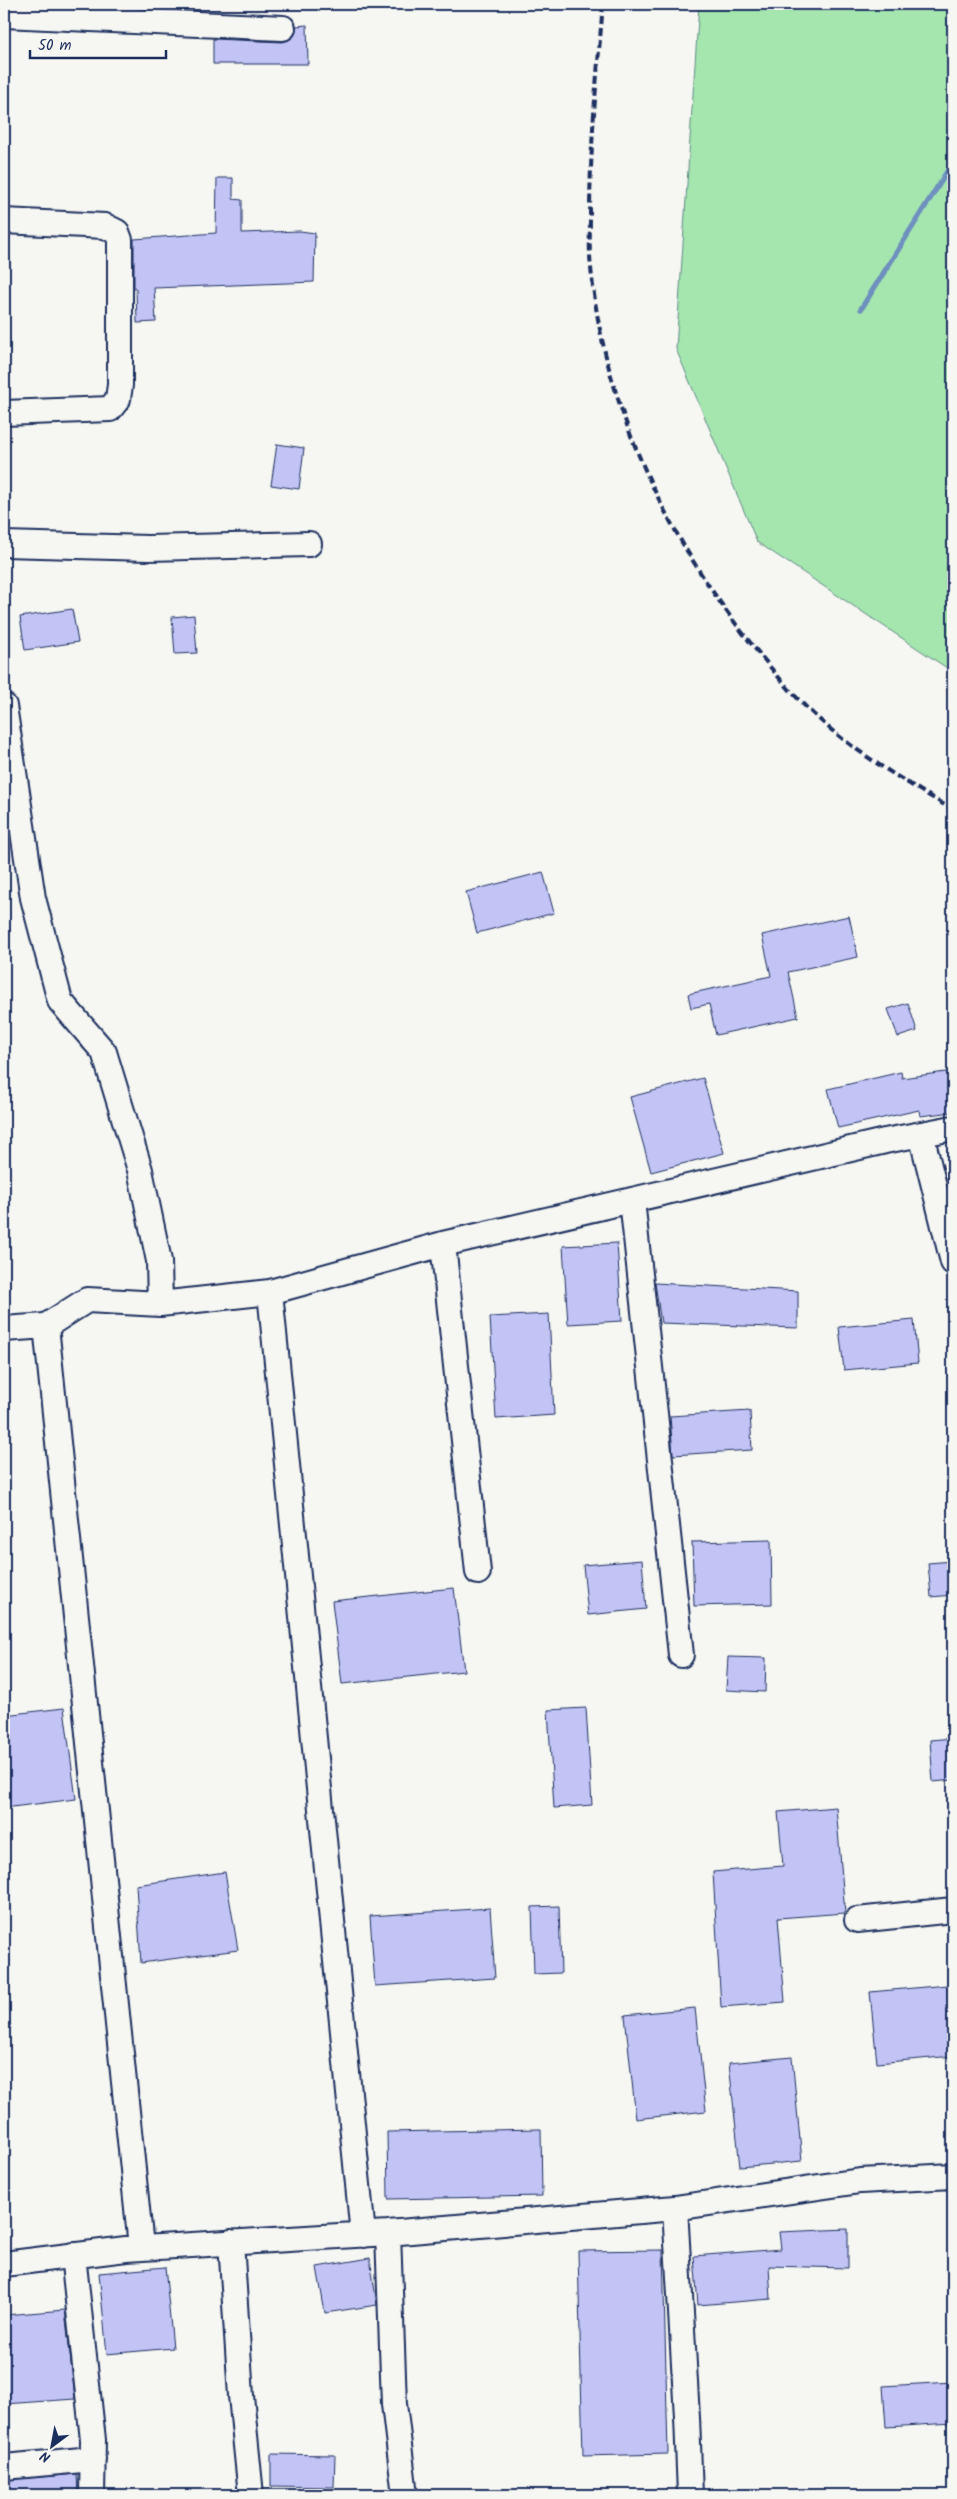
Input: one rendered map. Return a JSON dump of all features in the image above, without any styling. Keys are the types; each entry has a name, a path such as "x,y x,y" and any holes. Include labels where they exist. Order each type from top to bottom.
{"street":[{"path":"4,15 283,28"},
{"path":"4,221 105,226 117,232 120,240 120,259 118,399 110,409 4,413"},
{"path":"4,544 148,548 309,544"},
{"path":"4,706 35,907 60,1001 104,1052 107,1061 140,1170 159,1261 160,1304"},
{"path":"4,1329 46,1326 87,1300 160,1304 270,1292 443,1244 953,1128"},
{"path":"921,1134 953,1262"},
{"path":"632,1200 681,1655"},
{"path":"443,1244 478,1572"},
{"path":"270,1292 363,2234"},
{"path":"46,1326 88,1737 102,1899 141,2248"},
{"path":"858,1920 953,1910"},
{"path":"4,2264 141,2248 388,2233 675,2208 860,2181 953,2176"},
{"path":"675,2208 690,2495"},
{"path":"388,2233 394,2404 405,2495"},
{"path":"230,2242 241,2396 251,2495"},
{"path":"73,2255 93,2440 92,2495"},
{"path":"4,2468 93,2459"}],"green space":[{"path":"699,4 953,4 953,672 757,542 676,349"}],"building":[{"path":"307,25 308,64 213,64 213,39 283,42 294,36 296,26"},
{"path":"217,178 233,178 233,199 242,200 242,233 300,231 315,233 314,282 154,288 156,322 137,323 136,289 134,289 134,239 216,233"},
{"path":"277,444 304,448 299,489 271,485"},
{"path":"72,609 78,642 25,650 20,617"},
{"path":"194,615 197,653 175,654 172,617"},
{"path":"543,872 554,913 477,933 466,892"},
{"path":"849,916 858,957 788,972 798,1017 716,1035 709,1004 691,1008 688,994 771,976 762,935"},
{"path":"908,1003 917,1031 898,1037 888,1009"},
{"path":"953,1071 953,1112 920,1116 919,1110 838,1128 828,1089 901,1072 902,1078"},
{"path":"703,1078 724,1153 651,1172 630,1097"},
{"path":"617,1243 622,1321 568,1324 563,1246"},
{"path":"655,1283 798,1291 798,1328 661,1323"},
{"path":"549,1314 554,1415 496,1419 490,1317"},
{"path":"914,1320 918,1363 844,1370 839,1327"},
{"path":"750,1411 752,1450 673,1455 670,1416"},
{"path":"771,1540 772,1604 694,1606 692,1542"},
{"path":"642,1560 646,1609 588,1615 583,1565"},
{"path":"953,1561 953,1595 931,1597 928,1563"},
{"path":"454,1588 464,1671 342,1684 332,1601"},
{"path":"728,1657 766,1658 765,1692 726,1690"},
{"path":"64,1708 76,1799 4,1808 4,1715"},
{"path":"586,1708 592,1805 554,1808 548,1710"},
{"path":"953,1738 953,1780 933,1782 930,1740"},
{"path":"836,1807 845,1913 778,1918 785,2002 721,2007 713,1872 783,1866 778,1812"},
{"path":"225,1872 238,1950 141,1963 136,1885"},
{"path":"559,1906 561,1973 534,1974 532,1907"},
{"path":"490,1908 495,1978 375,1986 370,1916"},
{"path":"947,1985 953,2056 877,2063 870,1992"},
{"path":"695,2008 706,2111 636,2119 625,2015"},
{"path":"792,2057 802,2161 740,2167 729,2063"},
{"path":"541,2129 542,2196 388,2199 387,2132"},
{"path":"848,2229 848,2268 769,2266 771,2299 698,2305 694,2256 781,2249 779,2232"},
{"path":"663,2250 668,2454 583,2456 578,2251"},
{"path":"370,2258 377,2305 325,2313 317,2267"},
{"path":"165,2267 173,2348 107,2354 99,2273"},
{"path":"65,2310 75,2399 4,2404 4,2315"},
{"path":"953,2382 953,2423 886,2427 883,2386"},
{"path":"271,2454 335,2455 334,2487 271,2486"},
{"path":"77,2474 78,2495 4,2495 4,2480"}],"waterway":[{"path":"861,309 953,162"}],"railway":[{"path":"603,4 591,163 590,262 598,321 611,374 627,425 648,476 672,524 699,571 729,615 790,690 812,713 851,745 953,810"}]}
